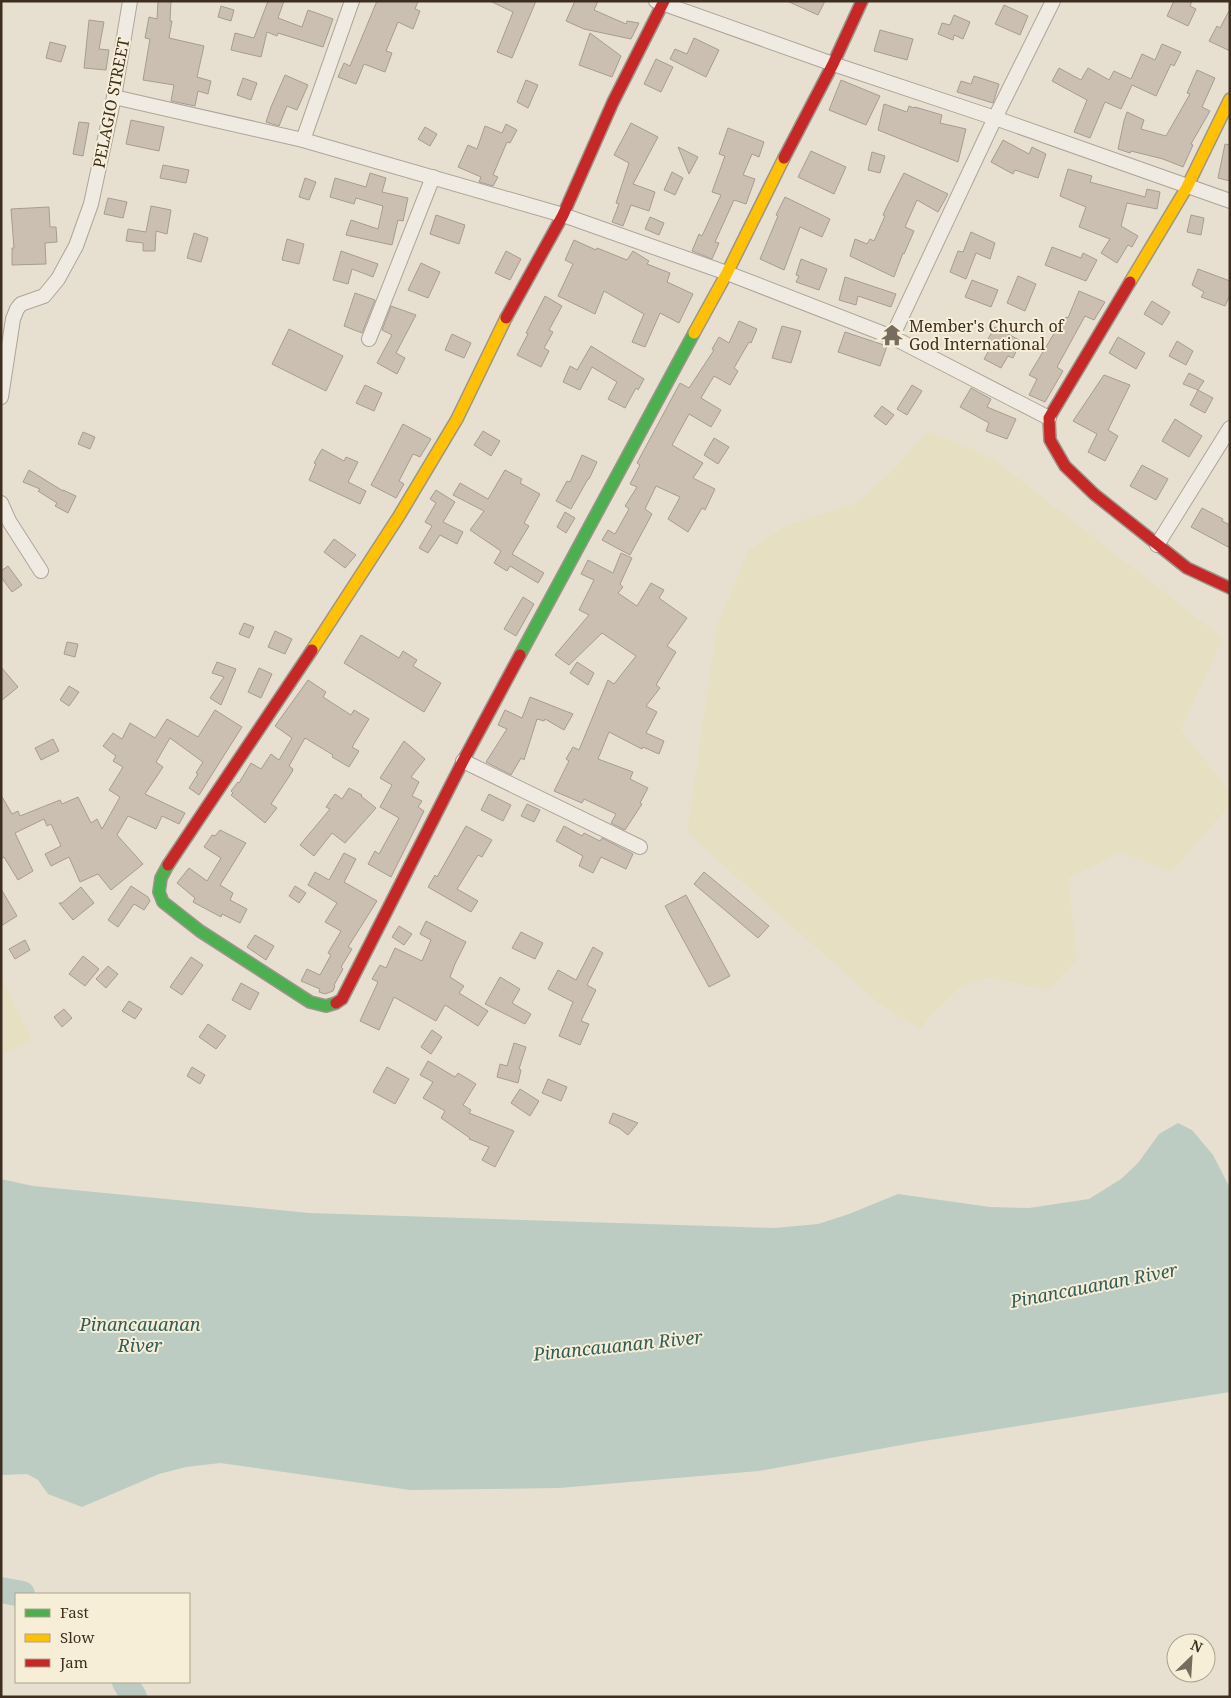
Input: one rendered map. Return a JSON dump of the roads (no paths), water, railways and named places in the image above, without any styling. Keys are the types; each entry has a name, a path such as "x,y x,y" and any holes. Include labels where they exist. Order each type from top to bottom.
{"street":[{"name":"PELAGIO STREET","path":"1,397 13,319 17,309 21,304 44,296 54,284 76,246 91,204 114,97 130,1"},
{"path":"303,140 352,1"},
{"path":"862,1 833,64 764,195 727,273 463,761 342,999 335,1006 324,1006 310,1002 200,931 163,902 160,892 160,878 174,854 399,516 457,419 511,308 562,214 661,2 833,64 1230,200"},
{"path":"892,337 995,118 1053,1"},
{"path":"114,97 303,140 562,214 727,273 892,337 1049,418"},
{"path":"1230,100 1187,186 1049,418 1050,440 1066,466 1094,494 1187,568 1230,588"},
{"path":"369,340 432,177"},
{"path":"1156,545 1230,428"},
{"path":"1,503 9,521 41,571"},
{"path":"463,761 640,847"}],"water":[{"name":"Pinancauanan River","path":"1178,1123 1192,1130 1213,1155 1230,1188 1230,1392 918,1442 759,1471 559,1488 410,1490 220,1463 186,1467 159,1474 82,1507 48,1494 38,1480 27,1474 1,1475 1,1179 33,1186 309,1213 774,1228 818,1224 849,1214 898,1194 990,1207 1029,1208 1089,1199 1121,1179 1138,1163 1159,1134"}],"waterway":[{"path":"1,1590 17,1593"},
{"path":"126,1683 134,1697"}],"place":[{"name":"Member's Church of God International","path":"892,335"}]}
